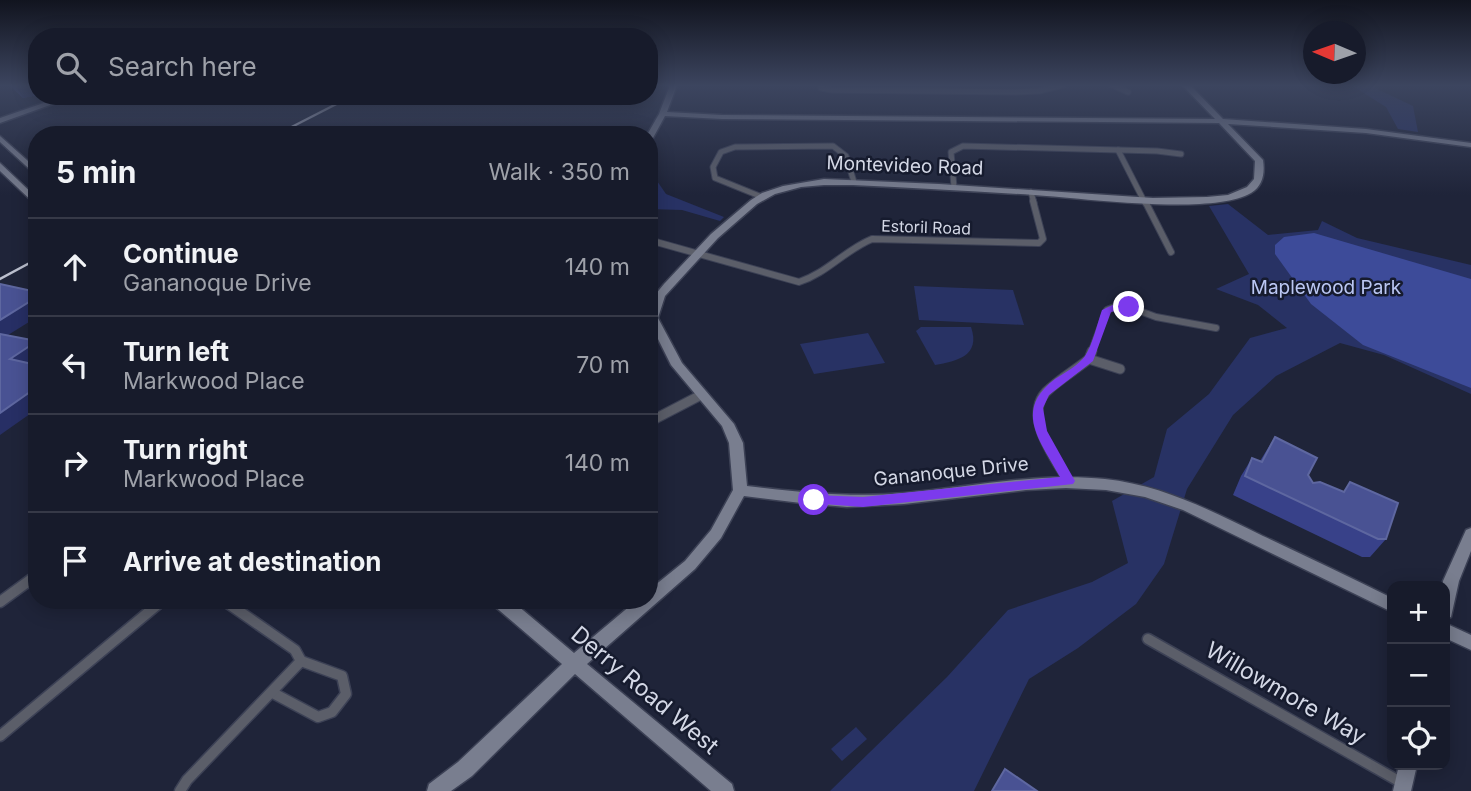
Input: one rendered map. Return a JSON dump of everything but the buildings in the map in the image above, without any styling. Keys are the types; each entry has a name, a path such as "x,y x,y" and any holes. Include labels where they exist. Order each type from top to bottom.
{"street":[{"name":"Montevideo Road","path":"658,300 697,255 762,197 812,183 853,182 1143,199 1226,198 1246,192 1257,182 1259,160 1223,122"},
{"path":"1235,122 1366,131 1471,145"},
{"path":"0,138 28,165"},
{"path":"762,197 715,178 713,167 721,152 735,147 833,146 841,148 847,155 853,182"},
{"path":"954,187 951,152 963,146 1181,153"},
{"path":"1118,150 1171,252"},
{"path":"0,166 28,194"},
{"name":"Estoril Road","path":"658,243 799,282 816,276 856,245 872,239 1031,245 1043,239 1031,192"},
{"path":"1068,481 1041,431 1037,408 1045,393 1089,359 1107,310 1117,306 1129,307 1156,317 1216,328"},
{"name":"Montevideo Road","path":"658,331 677,365 728,424 736,443 740,490"},
{"path":"1089,359 1120,369"},
{"path":"658,417 701,395"},
{"name":"Gananoque Drive","path":"740,490 814,500 863,502 1068,481 1107,484 1165,496 1387,603"},
{"path":"658,592 690,565 716,534 740,490"},
{"path":"1450,586 1471,534"},
{"path":"0,602 28,582"},
{"path":"0,736 152,609"},
{"path":"236,609 295,650 300,661 342,676 346,694 332,712 318,717 273,693"},
{"name":"Derry Road West","path":"510,609 725,791"},
{"path":"436,791 466,769 575,663 638,609"},
{"path":"1450,632 1471,643"},
{"name":"Willowmore Way","path":"1148,639 1403,788"},
{"path":"180,791 187,779 273,693 300,661"},
{"path":"1403,788 1407,770"}],"green space":[{"path":"1394,122 1416,122 1418,132 1398,129"},
{"path":"658,182 666,194 724,217 720,221 682,210 658,209"},
{"name":"Maplewood Park","path":"1228,204 1268,235 1318,230 1322,221 1357,238 1471,265 1471,394 1384,355 1340,343 1276,376 1233,415 1187,489 1164,564 1136,604 1078,648 1029,679 974,791 830,791 947,677 1008,610 1092,582 1128,563 1112,501 1154,477 1167,429 1209,394 1250,338 1287,328 1258,305 1216,289 1249,274 1209,206"},
{"path":"1314,233 1471,279 1471,388 1363,345 1311,304 1275,254 1275,245 1284,237"},
{"path":"914,286 1013,290 1024,325 919,320"},
{"path":"921,327 971,327 973,345 970,351 959,359 935,365 916,331"},
{"path":"868,333 885,363 814,374 800,344"},
{"path":"856,727 867,739 842,761 831,749"}],"railway":[{"path":"294,126 302,122"},
{"path":"0,279 28,264"}],"route":[{"path":"814,500 863,502 1068,481 1041,431 1037,408 1039,401 1045,393 1089,359 1107,310 1117,306 1129,307"}]}
